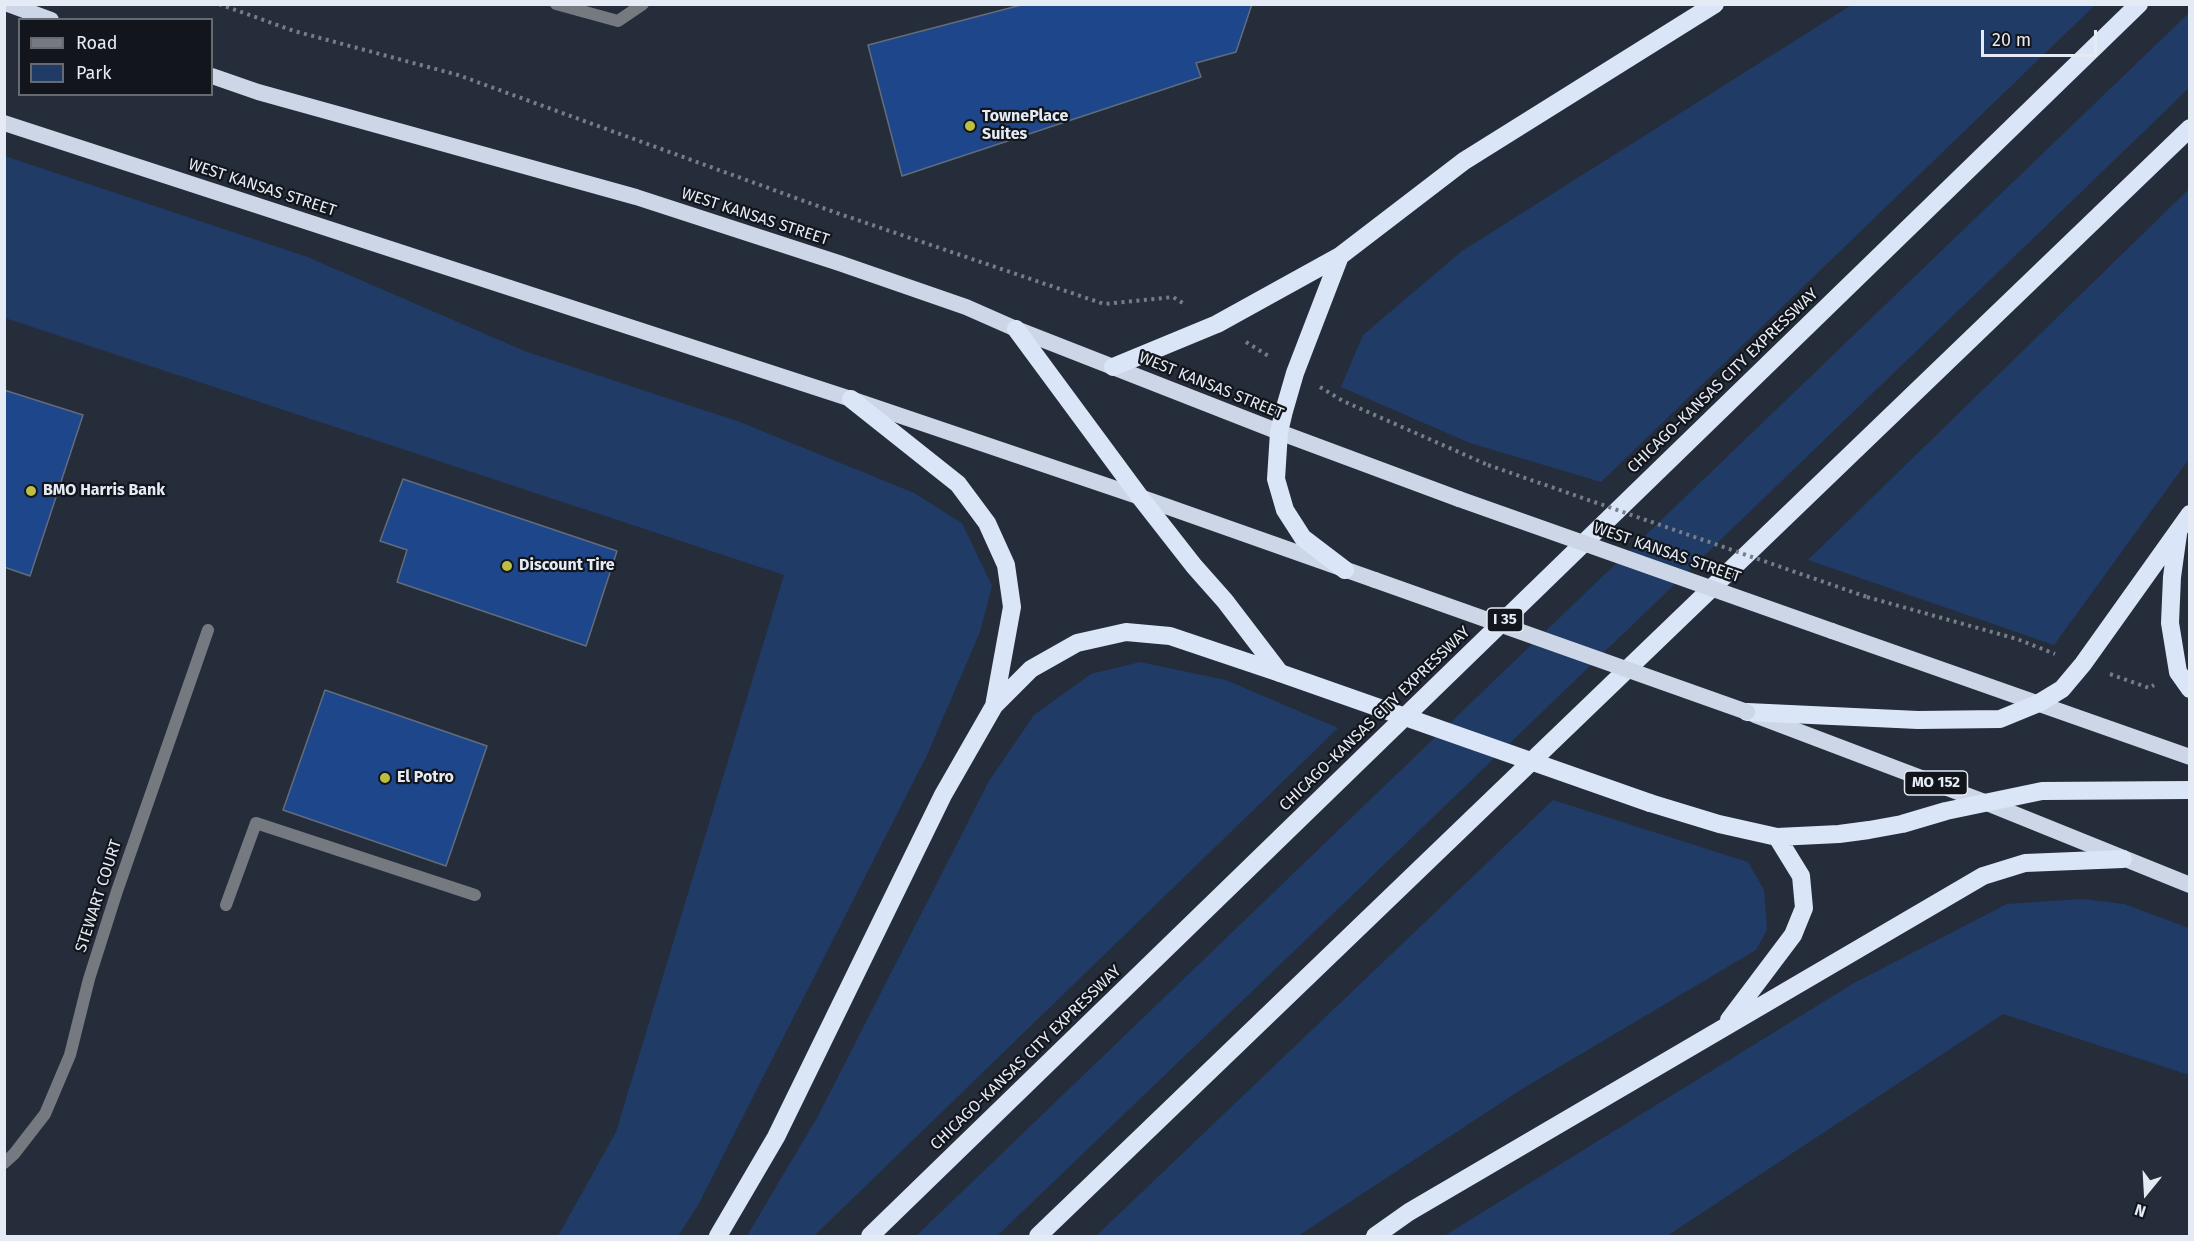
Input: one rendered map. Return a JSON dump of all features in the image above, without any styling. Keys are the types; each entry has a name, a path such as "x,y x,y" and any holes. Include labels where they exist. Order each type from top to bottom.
{"highway":[{"path":"8,4 46,18"},
{"path":"1113,367 1217,324 1340,256 1464,162 1715,4"},
{"name":"CHICAGO-KANSAS CITY EXPRESSWAY","path":"870,1236 2139,4"},
{"name":"WEST KANSAS STREET","path":"213,76 258,92 636,197 839,263 966,307 1016,329 1279,432 1459,499 2190,757"},
{"name":"WEST KANSAS STREET","path":"4,123 851,399 1140,497 1345,570"},
{"path":"1038,1236 2190,128"},
{"path":"1340,256 1295,373 1279,432 1276,479 1285,510 1303,538 1345,570"},
{"path":"1016,329 1140,497 1280,673"},
{"path":"851,399 957,483 987,524 1006,565 1012,607 994,706"},
{"path":"1747,712 1918,720 2000,719 2039,703 2062,688 2083,664 2190,514"},
{"path":"2178,529 2172,578 2170,623 2178,672 2190,689"},
{"name":"MO 152","path":"1345,570 1747,712 1987,803 2190,885"},
{"path":"718,1236 776,1137 943,795 994,706 1031,669 1077,643 1126,632 1170,636 1650,803 1719,824 1777,837 1869,830 2042,791 2190,790"},
{"path":"1724,1027 1793,935 1804,908 1801,876 1777,837"},
{"path":"1375,1236 1409,1212 1983,876 2025,863 2123,859"}],"street":[{"path":"556,4 618,21 643,4"},
{"name":"STEWART COURT","path":"4,1163 14,1154 45,1114 70,1055 89,979 114,902 208,630"},
{"path":"226,904 256,823 475,895"}],"path":[{"path":"219,4 294,31 458,75 837,213"},
{"path":"1488,465 1867,597 2017,639 2149,688 2178,672"}],"green space":[{"path":"1853,4 2095,5 1601,482 1470,443 1341,387 1363,335 1462,251"},
{"path":"2189,13 2189,88 1340,907 997,1236 916,1236"},
{"path":"5,156 305,256 527,352 740,422 914,493 962,523 992,586 980,632 927,755 697,1207 678,1236 558,1236 616,1132 784,575 5,318"},
{"path":"2189,189 2189,459 2054,645 1808,560"},
{"path":"1140,662 1226,680 1338,728 814,1236 747,1236 818,1116 989,781 1034,715 1091,674"},
{"path":"1553,800 1748,862 1764,890 1767,930 1756,950 1522,1089 1298,1236 1096,1236"},
{"path":"2082,899 2124,904 2189,928 2189,1075 2003,1014 1667,1236 1444,1236 1854,983 2007,904"}],"building":[{"name":"TownePlace Suites","path":"1025,4 1252,4 1236,52 1196,63 1201,77 902,176 868,45"},
{"name":"BMO Harris Bank","path":"4,390 83,415 30,576 4,567"},
{"name":"Discount Tire","path":"403,479 617,551 586,646 397,582 407,550 380,541"},
{"name":"El Potro","path":"325,690 487,746 446,866 283,810"}],"place":[{"name":"TownePlace Suites","path":"970,126"},
{"name":"BMO Harris Bank","path":"31,491"},
{"name":"Discount Tire","path":"507,566"},
{"name":"El Potro","path":"385,778"}]}
